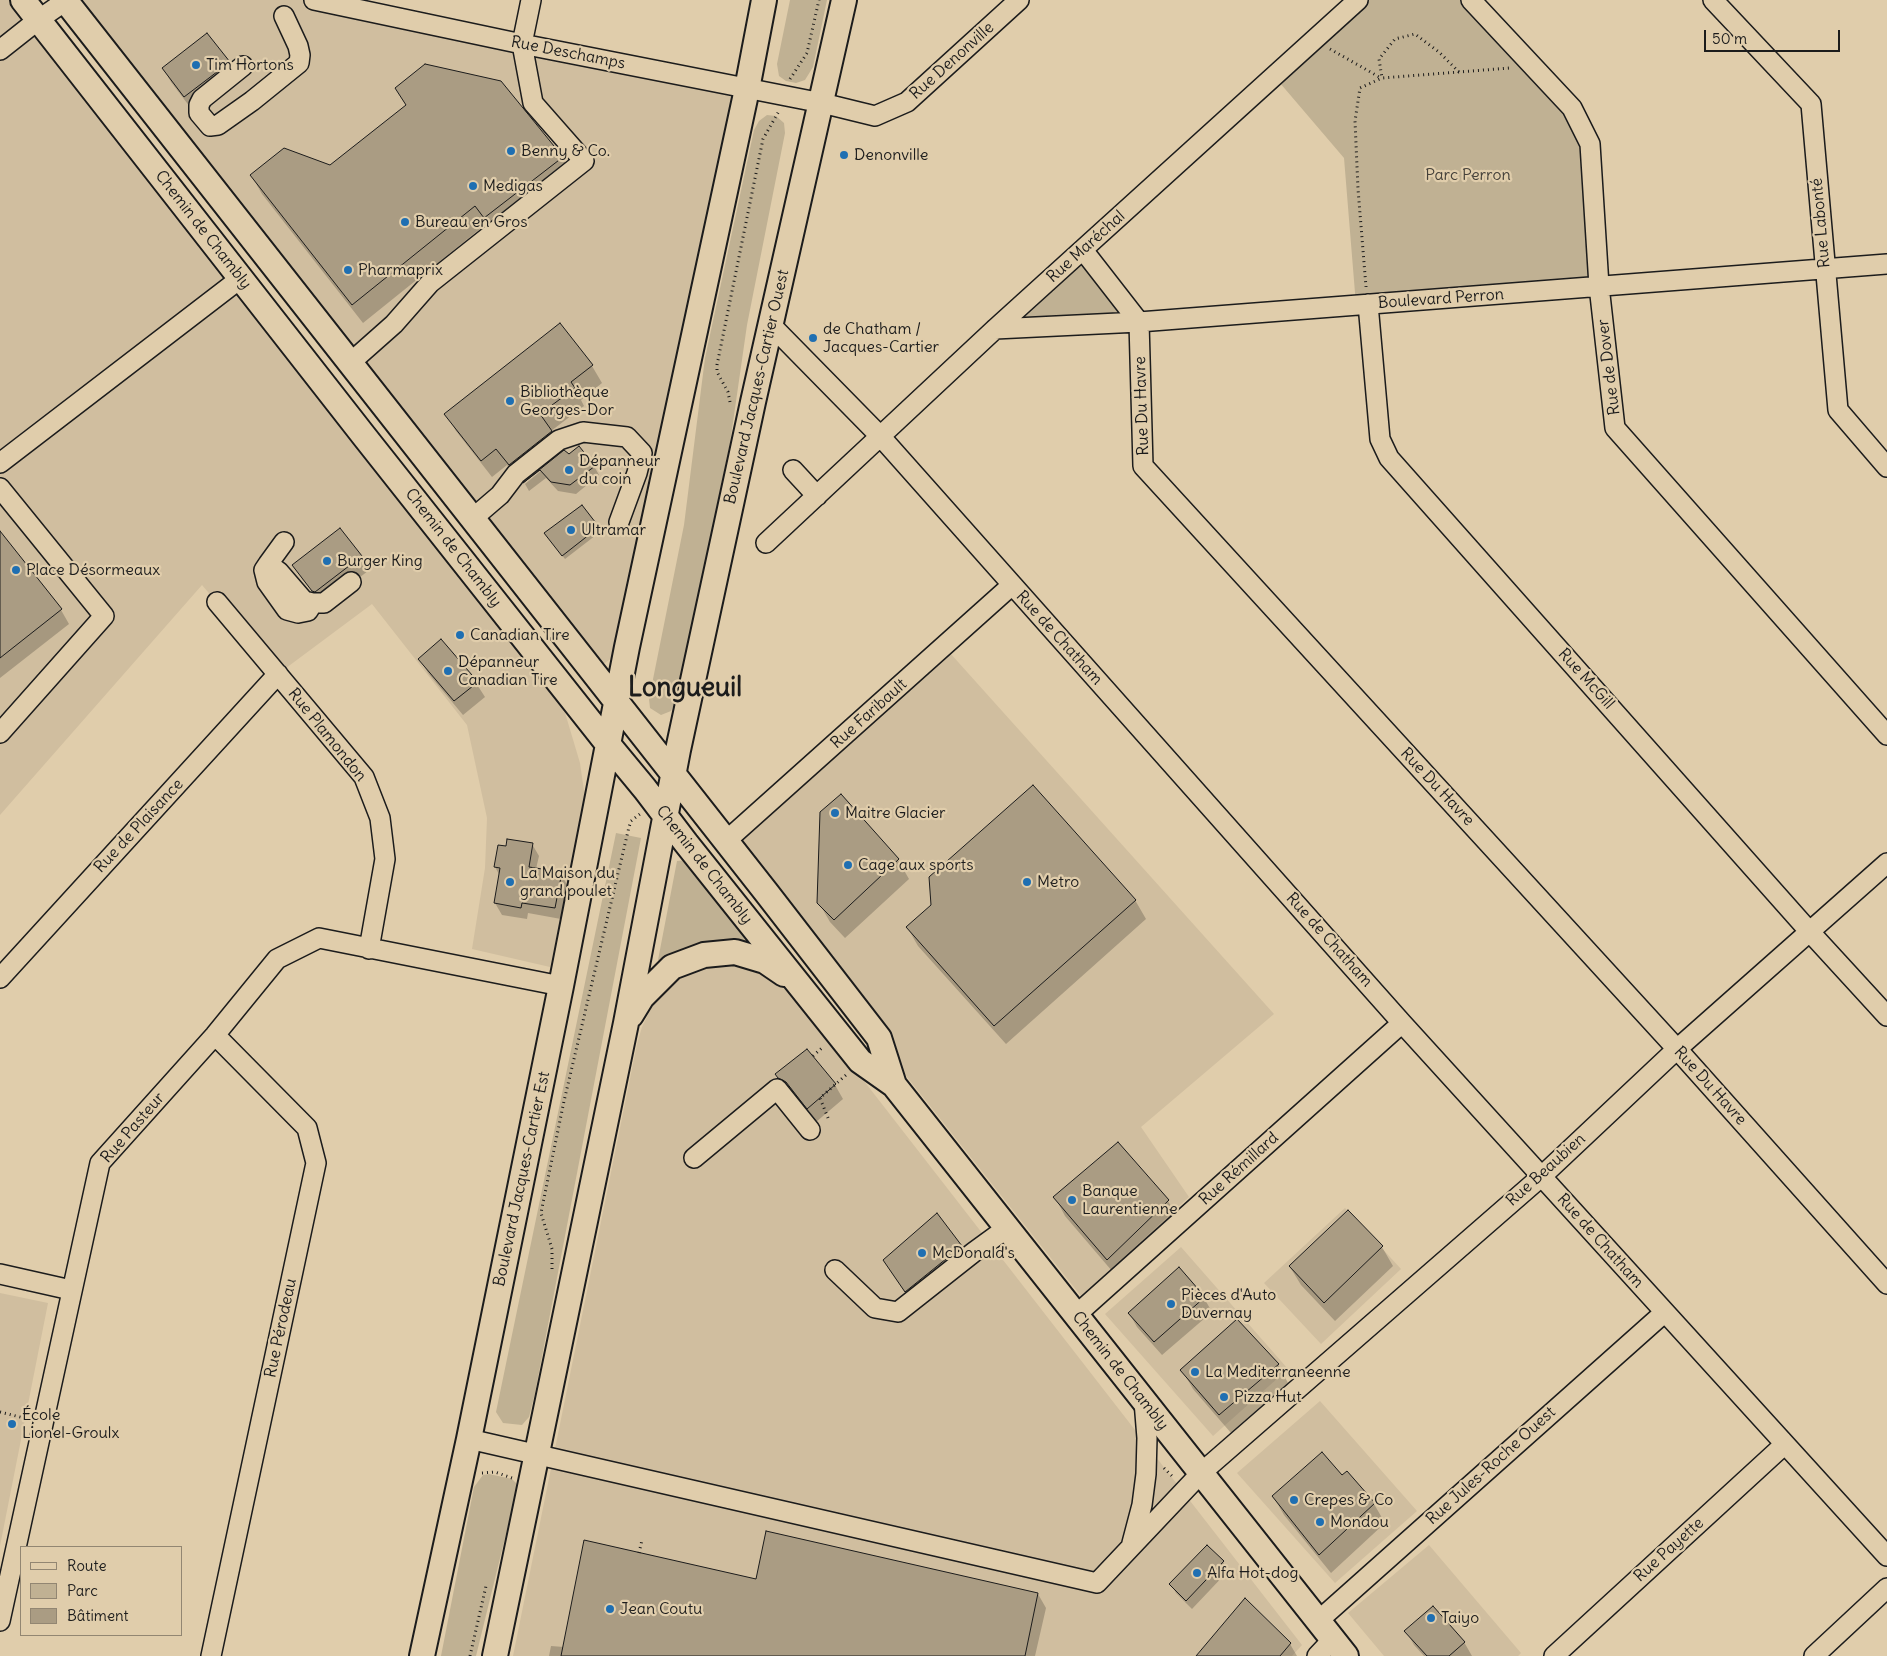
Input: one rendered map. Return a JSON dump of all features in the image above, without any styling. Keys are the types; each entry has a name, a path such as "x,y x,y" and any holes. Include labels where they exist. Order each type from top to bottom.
{"main road":[{"name":"Chemin de Chambly","path":"23,0 607,744 645,789 666,818 860,1061 894,1085 1318,1621 1332,1650"},
{"name":"Chemin de Chambly","path":"66,0 879,1038 894,1085"},
{"path":"616,702 747,89 764,0"},
{"name":"Boulevard Jacques-Cartier Ouest","path":"673,774 724,535 844,0"},
{"path":"586,663 605,663 627,647"},
{"name":"Boulevard Jacques-Cartier Est","path":"422,1656 469,1439 562,986 616,702"},
{"path":"495,1656 528,1453 626,1023 673,774"},
{"path":"626,1023 642,997 672,967 704,955 735,952 763,960 799,984"}],"street":[{"path":"0,50 66,0"},
{"name":"Rue Deschamps","path":"314,0 522,44 822,103"},
{"path":"350,363 394,324 430,283 584,161 533,103 522,44 531,0"},
{"name":"Rue Denonville","path":"822,103 874,116 907,102 1019,0"},
{"name":"Rue Maréchal","path":"766,543 995,329 1358,0"},
{"name":"Rue de Dover","path":"1471,0 1572,108 1590,144 1599,286 1616,428 1887,735"},
{"name":"Rue Labonté","path":"1713,0 1810,104 1838,410 1887,467"},
{"path":"243,66 202,99 199,105 199,113 210,126 218,125 252,101 299,63 298,46 284,16"},
{"path":"1083,250 1139,322"},
{"name":"Boulevard Perron","path":"995,329 1139,322 1887,264"},
{"path":"0,463 241,278"},
{"name":"Rue McGill","path":"1368,304 1380,439 1390,458 1809,931 1887,1016"},
{"name":"Rue Du Havre","path":"1139,322 1144,466 1678,1049 1887,1284"},
{"name":"Rue de Chatham","path":"771,324 881,437 1402,1023 1887,1556"},
{"path":"472,519 500,495 516,474 559,440 583,432 628,437 642,453 638,473 619,522"},
{"path":"793,470 816,496"},
{"path":"0,488 104,616 0,732"},
{"path":"284,542 268,564 279,572 304,601 324,603 351,582"},
{"name":"Rue Faribault","path":"726,841 1012,585"},
{"name":"Rue Plamondon","path":"217,602 364,777 380,818 385,859 369,949"},
{"name":"Rue de Plaisance","path":"0,978 278,674"},
{"name":"Rue Beaubien","path":"528,1453 1097,1583 1201,1473 1542,1176 1678,1049 1887,863"},
{"name":"Rue Pasteur","path":"0,1621 100,1163 214,1035 277,959 319,938 562,986"},
{"name":"Rue Rémillard","path":"1076,1315 1402,1023"},
{"name":"Rue Pérodeau","path":"211,1656 316,1163 307,1128 214,1035"},
{"path":"694,1158 777,1089 810,1130"},
{"path":"836,1270 875,1308 898,1312 1007,1228"},
{"path":"0,1274 72,1290"},
{"name":"Rue Jules-Roche Ouest","path":"1318,1621 1665,1312"},
{"path":"1130,1548 1142,1505 1146,1474 1147,1438 1144,1401"},
{"path":"469,1439 528,1453"},
{"name":"Rue Payette","path":"1554,1656 1785,1444"},
{"path":"1814,1656 1887,1588"}],"path":[{"name":"Boulevard Jacques-Cartier Ouest","path":"729,408 730,399 717,372 717,365 763,139 778,114 788,81 807,53 819,0"},
{"path":"1382,78 1379,59 1395,39 1415,34 1439,52 1459,72"},
{"path":"1314,40 1382,78"},
{"path":"1368,304 1354,121 1360,88 1382,78 1533,66"},
{"name":"Boulevard Jacques-Cartier Est","path":"551,1275 552,1249 542,1214 543,1203 564,1102 629,827"},
{"path":"828,1118 820,1098 860,1061"},
{"path":"0,1412 43,1423"},
{"path":"509,1487 511,1478 528,1453"},
{"path":"479,1475 484,1472 495,1472 518,1483"},
{"path":"639,1553 642,1540"},
{"path":"470,1656 487,1581"}],"shaded area":[{"path":"0,0 23,0 563,706 580,763 586,805 550,967 472,949 485,868 487,818 467,725 372,604 278,674 202,585 0,815"},
{"path":"78,0 314,0 747,89 627,647 605,663 586,663"},
{"path":"950,653 1274,1014 1141,1127 1189,1197 1081,1296 903,1072 892,1032 740,838"},
{"path":"731,960 786,982 805,1005 1302,1645 1292,1656 513,1656 642,1027 655,1000 675,978 702,964"},
{"path":"1345,1208 1401,1269 1321,1344 1264,1283"},
{"path":"1181,1247 1288,1369 1213,1436 1105,1314"},
{"name":"École Lionel-Groulx","path":"0,1293 48,1303 0,1546"},
{"path":"1320,1401 1417,1511 1335,1583 1237,1473"},
{"path":"1429,1545 1521,1653 1518,1656 1384,1656 1348,1613"}],"green space":[{"path":"790,0 827,0 813,67 805,80 796,83 786,81 779,76 777,64"},
{"name":"Parc Perron","path":"1358,0 1471,0 1590,144 1599,286 1356,305 1344,158 1274,76"},
{"path":"767,115 776,116 784,123 785,133 747,325 730,443 676,701 671,711 661,715 650,708 649,699 684,525 705,358 754,130 759,121"},
{"path":"1083,250 1139,322 995,329"},
{"path":"616,833 641,838 535,1393 529,1417 522,1425 503,1423 496,1412"},
{"path":"686,860 760,949 663,965 658,960 677,861"},
{"path":"489,1474 512,1479 518,1485 476,1656 441,1656 474,1487 483,1475"}],"building":[{"name":"Tim Hortons","path":"207,33 230,62 184,97 162,68"},
{"path":"425,64 501,81 563,157 484,218 475,206 352,305 250,175 284,148 330,165 406,105 395,88"},
{"name":"Bibliothèque Georges-Dor","path":"560,323 593,365 571,382 575,388 540,414 552,431 509,465 496,449 481,461 444,414"},
{"name":"Dépanneur du coin","path":"579,446 595,466 570,485 551,482 540,470 523,483 564,450 569,454"},
{"name":"Ultramar","path":"582,505 599,527 562,556 544,533"},
{"name":"Burger King","path":"340,528 362,556 315,592 312,591 292,565"},
{"name":"Place Désormeaux","path":"0,531 62,609 0,658"},
{"name":"Dépanneur Canadian Tire","path":"441,639 478,682 454,701 418,659"},
{"path":"1033,785 1136,900 994,1026 906,927 931,905 929,877"},
{"path":"841,794 899,859 834,920 817,903 820,812"},
{"path":"507,839 533,843 529,867 562,872 555,908 522,903 521,908 494,903 500,868 494,867 498,845 506,846"},
{"path":"807,1049 836,1084 807,1109 786,1082 775,1074"},
{"path":"1118,1142 1169,1200 1107,1260 1053,1197"},
{"path":"1348,1210 1383,1246 1324,1303 1289,1266"},
{"path":"937,1213 962,1246 905,1292 883,1260"},
{"path":"1179,1267 1205,1297 1154,1342 1128,1313"},
{"path":"1237,1319 1279,1364 1219,1415 1180,1370"},
{"path":"1322,1452 1342,1475 1347,1471 1375,1503 1319,1555 1272,1496"},
{"path":"766,1531 1038,1593 1025,1656 561,1656 584,1540 756,1579"},
{"name":"Alfa Hot-dog","path":"1207,1545 1224,1561 1186,1601 1169,1584"},
{"path":"1245,1598 1291,1643 1280,1656 1196,1656"},
{"name":"Taiyo","path":"1433,1606 1465,1642 1449,1656 1427,1656 1404,1631"}],"place":[{"name":"Tim Hortons","path":"196,65"},
{"name":"Benny & Co.","path":"511,151"},
{"name":"Denonville","path":"844,155"},
{"name":"Medigas","path":"473,186"},
{"name":"Bureau en Gros","path":"405,222"},
{"name":"Pharmaprix","path":"348,270"},
{"name":"de Chatham / Jacques-Cartier","path":"813,338"},
{"name":"Bibliothèque Georges-Dor","path":"510,401"},
{"name":"Dépanneur du coin","path":"569,470"},
{"name":"Ultramar","path":"571,530"},
{"name":"Burger King","path":"327,561"},
{"name":"Place Désormeaux","path":"16,570"},
{"name":"Canadian Tire","path":"460,635"},
{"name":"Dépanneur Canadian Tire","path":"448,671"},
{"name":"Maitre Glacier","path":"835,813"},
{"name":"Cage aux sports","path":"848,865"},
{"name":"La Maison du grand poulet","path":"510,882"},
{"name":"Metro","path":"1027,882"},
{"name":"Banque Laurentienne","path":"1072,1200"},
{"name":"McDonald's","path":"922,1253"},
{"name":"Pièces d'Auto Duvernay","path":"1171,1304"},
{"name":"La Mediterraneenne","path":"1195,1372"},
{"name":"Pizza Hut","path":"1224,1397"},
{"name":"École Lionel-Groulx","path":"12,1424"},
{"name":"Crepes & Co","path":"1294,1500"},
{"name":"Mondou","path":"1320,1522"},
{"name":"Alfa Hot-dog","path":"1197,1573"},
{"name":"Jean Coutu","path":"610,1609"},
{"name":"Taiyo","path":"1431,1618"}],"district":[{"name":"Longueuil","path":"685,689"}]}
